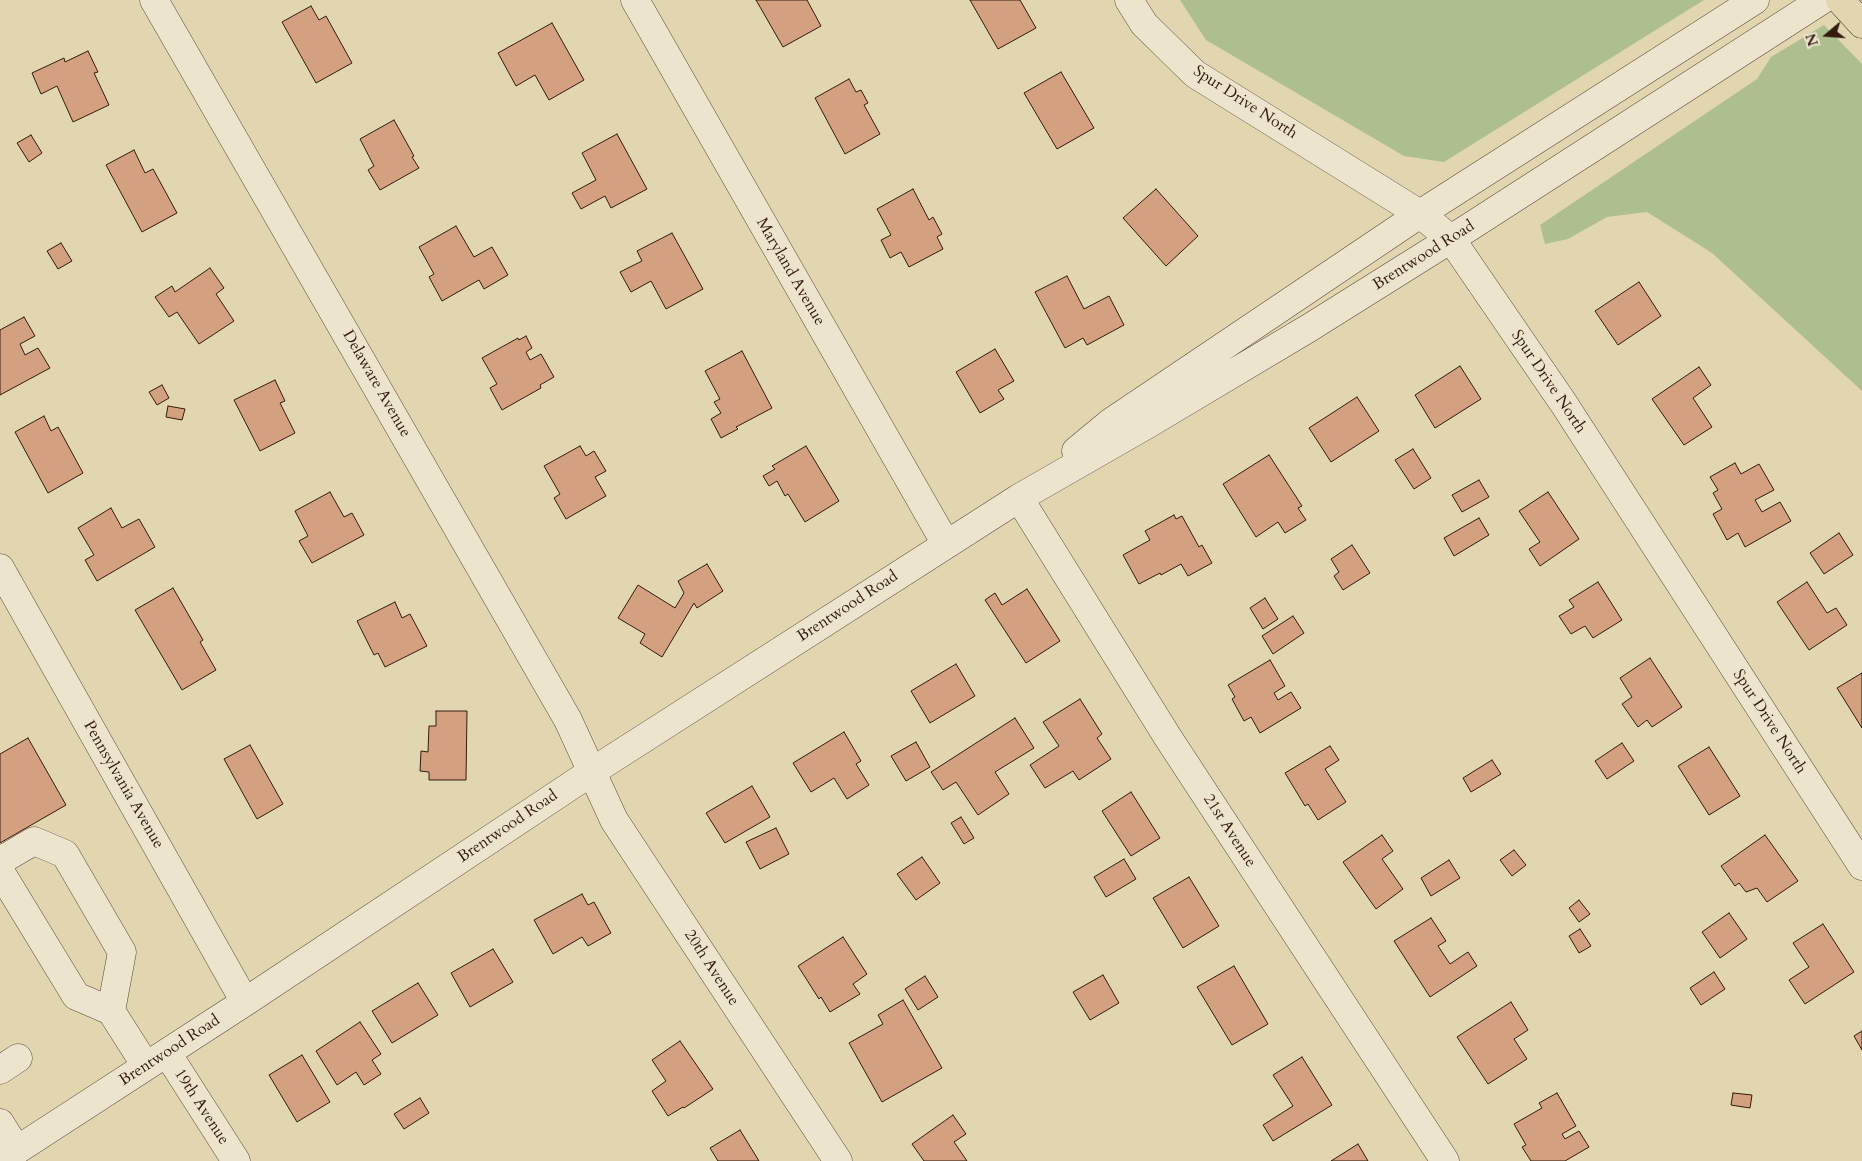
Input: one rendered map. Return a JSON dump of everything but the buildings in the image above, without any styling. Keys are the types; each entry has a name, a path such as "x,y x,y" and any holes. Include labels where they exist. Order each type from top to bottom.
{"highway":[{"path":"1840,0 1862,24"}],"street":[{"name":"Delaware Avenue","path":"154,0 558,702 593,771"},
{"name":"Maryland Avenue","path":"635,0 946,544"},
{"name":"Spur Drive North","path":"1129,0 1144,24 1195,74 1420,214 1451,240 1564,404 1862,866"},
{"name":"Brentwood Road","path":"8,1156 245,1002 593,771 946,544 1019,498 1309,328 1451,240 1822,0"},
{"name":"Brentwood Road","path":"1019,498 1111,422 1420,214 1751,3"},
{"name":"21st Avenue","path":"1019,498 1167,736 1445,1161"},
{"name":"Pennsylvania Avenue","path":"0,568 245,1002"},
{"name":"20th Avenue","path":"593,771 614,820 838,1161"},
{"path":"0,861 34,841 65,854 122,952 111,1011 76,996 0,871"},
{"name":"19th Avenue","path":"111,1011 156,1059 236,1161"},
{"path":"0,1123 8,1156"}],"green space":[{"path":"1180,0 1704,0 1444,162 1404,156 1206,40"},
{"path":"1824,25 1862,64 1862,391 1712,253 1647,212 1607,217 1568,239 1545,244 1540,225 1757,79 1771,57"}]}
